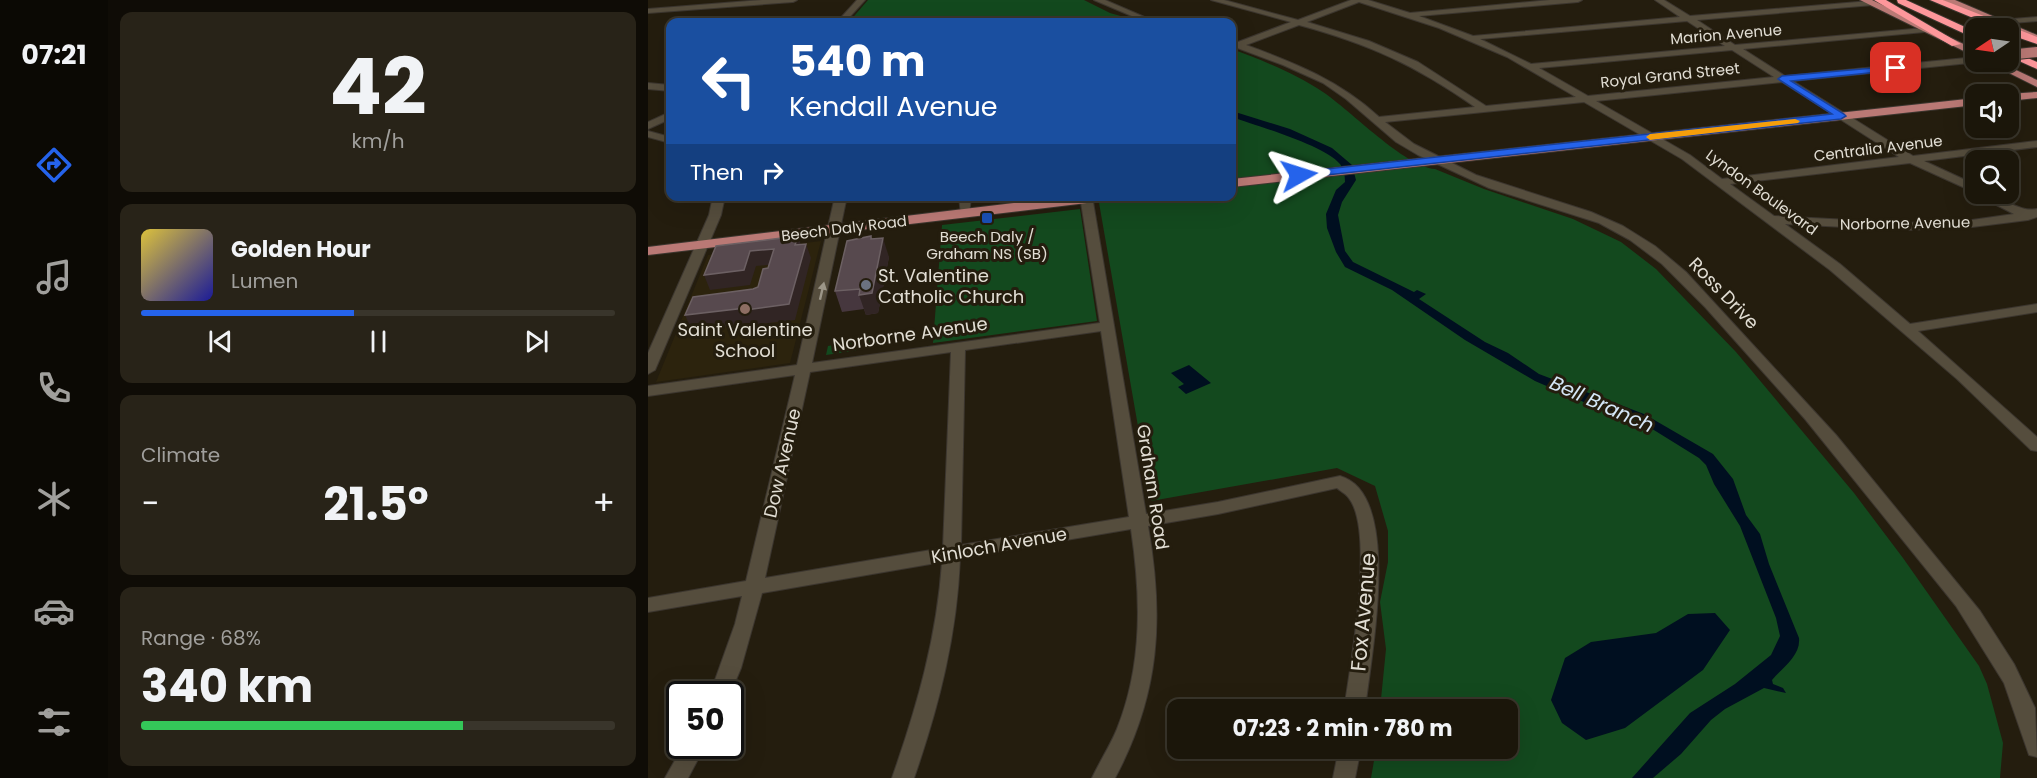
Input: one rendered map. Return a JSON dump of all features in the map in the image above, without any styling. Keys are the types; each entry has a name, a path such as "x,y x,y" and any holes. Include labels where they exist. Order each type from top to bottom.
{"highway":[{"path":"1898,0 1965,31"},
{"path":"1914,0 1965,23"},
{"path":"1935,0 1982,18"},
{"path":"1871,1 1965,52"},
{"path":"2019,33 2037,40"},
{"path":"2019,47 2037,54"},
{"path":"2019,58 2037,66"}],"main road":[{"path":"1947,0 1986,18"},
{"path":"1871,1 1965,52"},
{"path":"2019,53 2037,54"},
{"path":"2013,72 2037,84"},
{"path":"2019,97 2037,95"},
{"path":"1236,182 1965,102"},
{"name":"Beech Daly Road","path":"648,251 1064,201"}],"street":[{"path":"648,11 793,0"},
{"path":"845,18 861,0"},
{"path":"1098,0 1142,18"},
{"path":"1215,0 1301,22 1364,42 1406,60 1450,85 1484,109"},
{"path":"1236,44 1359,0"},
{"name":"Lyndon Boulevard","path":"1359,0 1411,15 1479,39 1532,66 1652,137 1722,182 1773,219 1908,329 2037,446"},
{"path":"1437,0 1479,39 1871,1"},
{"path":"1411,15 1578,0"},
{"path":"1659,0 1910,159 1965,185"},
{"path":"2019,23 2037,18"},
{"name":"Marion Avenue","path":"1532,66 1924,30"},
{"name":"Ross Drive","path":"1236,44 1285,62 1327,82 1347,94 1390,134 1408,146 1491,185 1612,225 1653,251 1695,290 1798,399 1953,589 2005,667 2028,715 2037,748"},
{"name":"Royal Grand Street","path":"1376,120 1782,79 1965,54"},
{"path":"648,86 666,88"},
{"path":"648,126 666,117"},
{"path":"648,134 666,139"},
{"name":"Centralia Avenue","path":"1722,182 2037,144"},
{"path":"648,370 715,215 718,201"},
{"name":"Dow Avenue","path":"725,681 739,646 804,369 840,201"},
{"path":"964,214 965,201"},
{"name":"Graham Road","path":"1087,201 1149,587 1149,644 1144,675 1120,745 1103,778"},
{"path":"2006,204 2034,216"},
{"name":"Norborne Avenue","path":"1773,219 1841,225 1911,226 1971,223 2034,216"},
{"path":"1908,329 2037,308"},
{"name":"Norborne Avenue","path":"648,391 1107,326"},
{"path":"903,778 933,685 943,639 951,553 958,347"},
{"name":"Kinloch Avenue","path":"648,605 1218,508 1334,483 1348,484"},
{"name":"Fox Avenue","path":"1348,484 1356,492 1366,520 1370,571 1355,699"},
{"path":"676,778 687,759"},
{"path":"1344,778 1348,759"}],"shaded area":[{"name":"Saint Valentine School","path":"821,241 790,363 656,382 708,255"}],"green space":[{"path":"868,0 1084,0 1110,13 1128,18 852,18"},
{"path":"1236,51 1313,85 1393,149 1409,159 1484,189 1573,219 1621,242 1656,269 1736,352 1854,493 1979,666 1987,684 2003,743 2000,778 1371,778 1374,759 1518,759 1518,699 1381,699 1386,649 1380,602 1388,562 1388,531 1375,486 1337,468 1151,501 1099,201 1236,201"},
{"path":"1080,209 1097,321 933,343 942,225"},
{"path":"876,337 875,342 854,351 826,355 828,346"}],"water":[{"name":"Bell Branch","path":"1236,112 1290,129 1332,148 1352,165 1356,180 1342,202 1338,215 1345,251 1353,262 1414,292 1417,290 1426,294 1419,299 1539,374 1644,414 1713,454 1733,479 1746,515 1760,534 1769,564 1799,638 1794,656 1772,680 1773,684 1783,688 1786,693 1764,688 1725,709 1711,720 1681,754 1653,778 1632,778 1690,713 1735,684 1771,655 1780,636 1776,618 1740,526 1714,484 1706,465 1699,458 1641,422 1602,410 1535,381 1465,340 1392,290 1345,267 1336,252 1327,228 1326,214 1336,190 1345,182 1340,164 1320,150 1236,118"},
{"path":"1189,365 1211,383 1186,394 1178,387 1184,384 1171,373"},
{"path":"1715,613 1730,630 1703,670 1625,728 1586,740 1562,723 1551,700 1565,658 1591,642 1656,633 1688,614"}],"building":[{"path":"798,236 795,245 806,244 789,304 685,315 693,297 758,287 763,269 768,268 774,249 750,251 744,270 704,275 716,246"},
{"path":"871,236 871,239 883,238 872,293 859,295 860,289 835,291 847,241"}],"slow traffic":[{"path":"1650,137 1795,121"}],"place":[{"name":"Beech Daly / Graham NS (SB)","path":"987,218"},
{"name":"St. Valentine Catholic Church","path":"866,285"},
{"name":"Saint Valentine School","path":"745,309"}],"route":[{"path":"1299,175 1841,116 1782,79 1896,68"}]}
